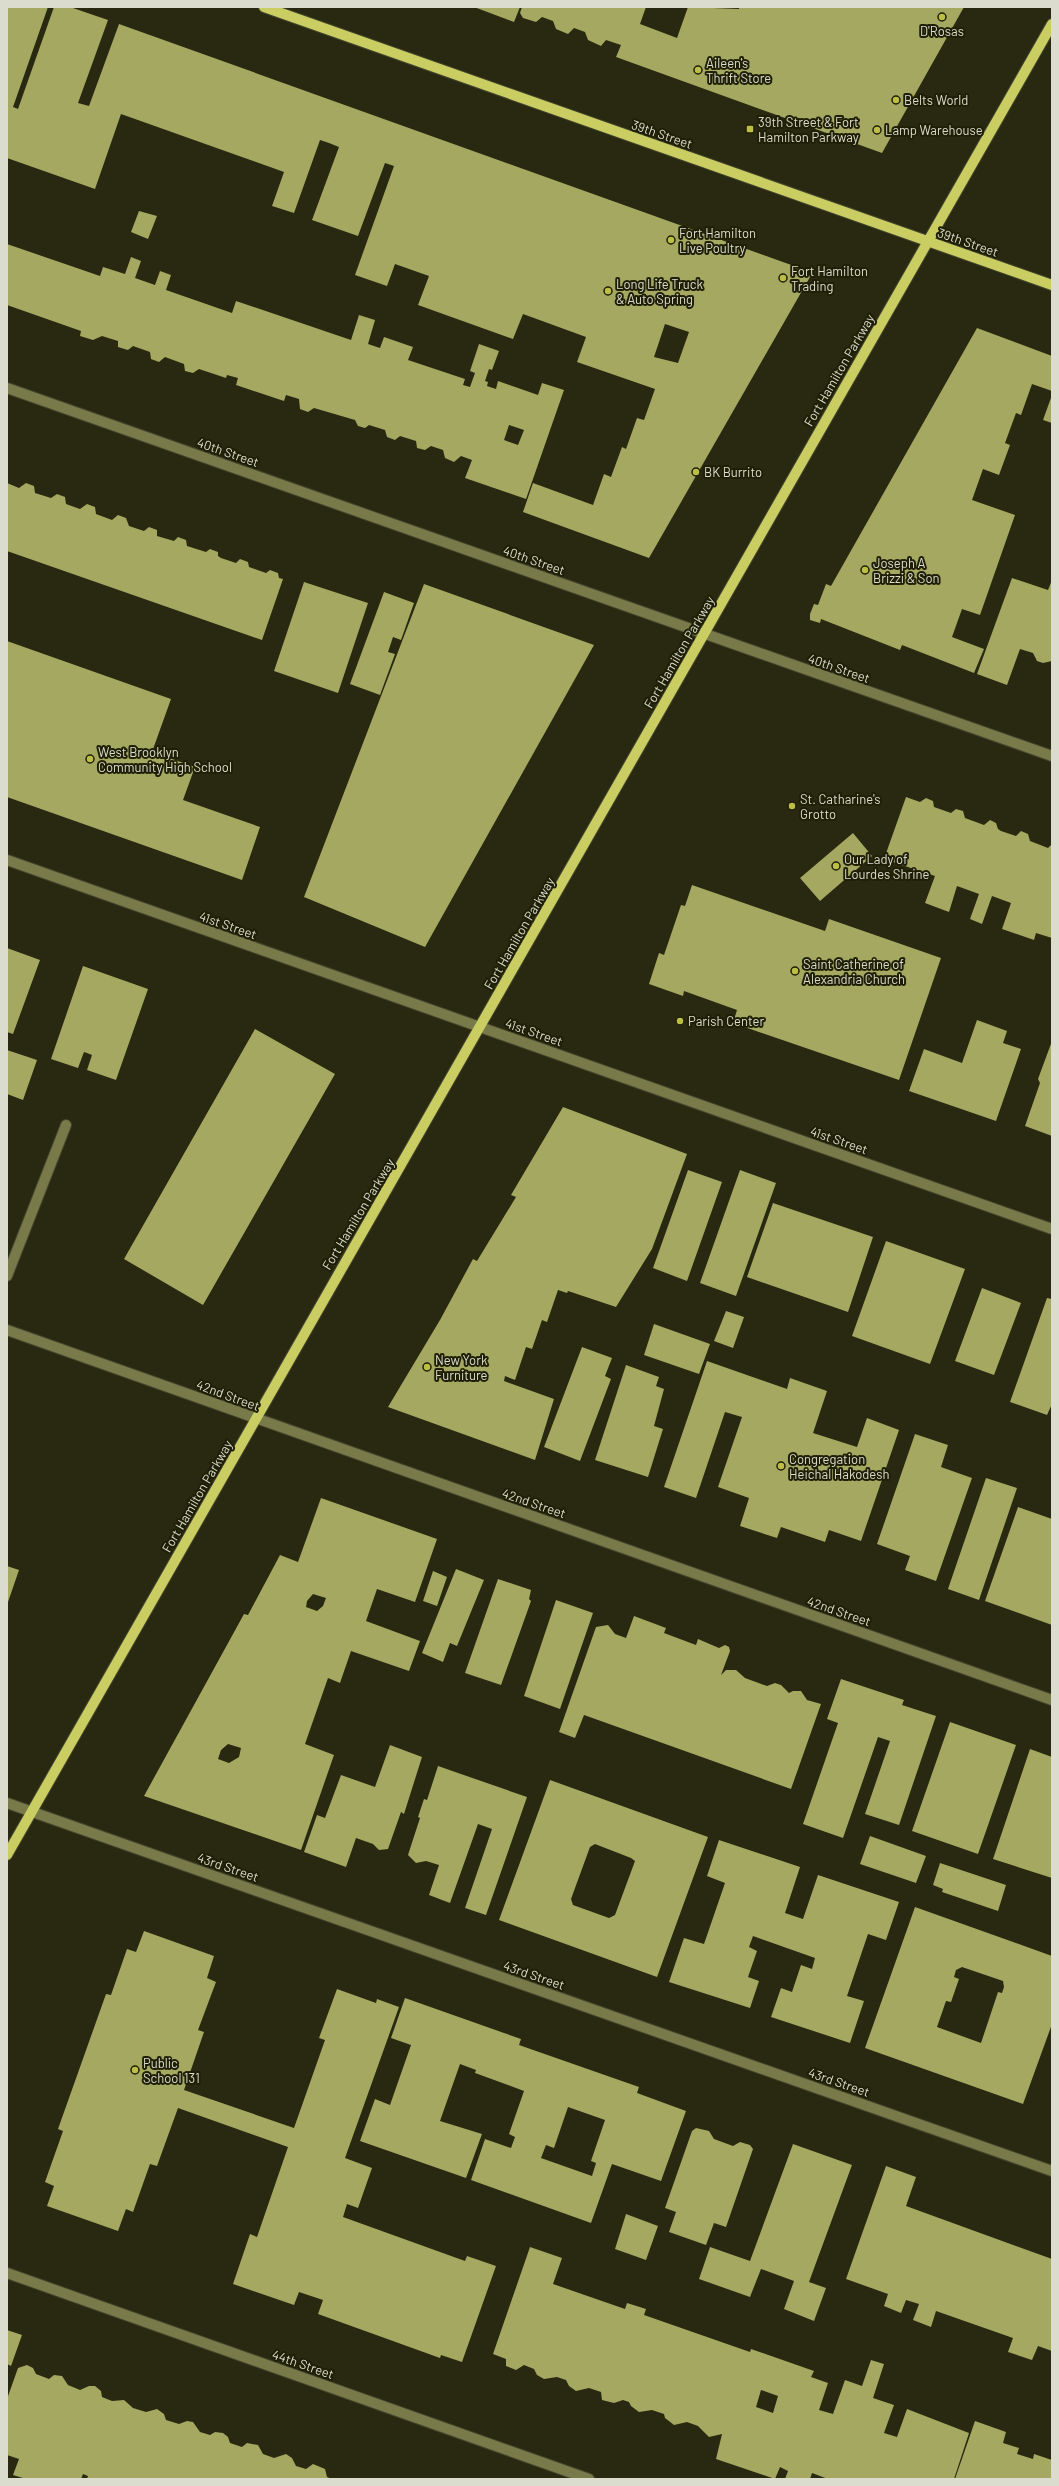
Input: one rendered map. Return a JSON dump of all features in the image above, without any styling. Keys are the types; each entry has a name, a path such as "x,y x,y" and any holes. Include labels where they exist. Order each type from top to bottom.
{"main road":[{"name":"39th Street","path":"264,7 1052,285"},
{"name":"Fort Hamilton Parkway","path":"7,1855 1052,24"}],"street":[{"name":"40th Street","path":"7,388 1052,756"},
{"name":"41st Street","path":"7,860 1052,1229"},
{"path":"7,1276 66,1125"},
{"name":"42nd Street","path":"7,1330 1052,1700"},
{"name":"43rd Street","path":"7,1803 1052,2171"},
{"name":"44th Street","path":"7,2274 589,2479"}],"building":[{"path":"7,7 48,7 13,107 18,109 54,7 70,7 108,20 78,103 89,106 119,24 808,271 810,277 649,558 523,512 533,483 593,505 604,474 611,477 622,447 626,449 637,418 644,420 655,389 577,362 586,337 523,314 513,339 418,305 429,276 395,264 387,286 355,275 394,166 385,163 358,236 312,220 339,147 320,140 294,213 272,206 284,172 121,114 95,189 7,158","holes":["665,324 689,332 678,363 654,357"]},
{"path":"474,7 520,7 514,22"},
{"path":"522,7 646,7 640,24 677,38 688,7 739,9 739,7 964,7 882,153 616,57 621,45 606,40 601,46 588,40 585,32 574,28 568,34 556,29 553,21 542,17 536,22 523,18 520,13"},
{"path":"139,211 157,216 148,239 131,232"},
{"path":"7,244 100,276 103,267 125,274 131,257 141,261 135,278 155,285 160,271 171,275 166,290 232,313 236,301 351,340 359,315 375,320 368,344 380,348 384,337 413,347 408,360 465,379 463,385 470,387 475,373 470,371 479,344 499,351 492,370 489,369 485,381 488,382 487,386 496,389 498,381 538,395 542,383 564,390 526,499 465,478 472,460 461,456 454,462 445,458 443,450 431,446 425,450 417,448 416,441 400,436 395,440 387,437 385,430 369,425 365,428 358,426 355,420 314,408 308,412 300,409 299,399 286,395 284,401 236,385 238,378 227,375 226,378 199,369 193,373 185,371 184,364 165,357 159,362 151,359 150,352 133,346 128,350 118,347 118,341 102,336 93,340 80,336 81,331 7,305","holes":["509,425 524,430 518,445 504,440"]},
{"path":"977,328 1052,356 1052,391 1032,384 1021,415 1016,413 1005,443 1010,445 999,475 983,469 972,500 1015,515 980,615 962,609 952,637 984,649 974,673 902,645 900,650 821,619 820,623 810,620 810,614 814,604 818,605 826,584 831,586"},
{"path":"1052,395 1052,423 1043,420"},
{"path":"7,483 19,488 26,483 34,486 35,493 51,498 57,494 65,497 66,504 80,509 87,504 95,507 96,514 112,520 118,515 126,518 129,526 144,531 149,527 157,530 157,536 174,541 178,537 186,540 187,546 206,552 210,549 218,552 218,556 221,558 236,563 240,559 248,562 249,567 266,573 270,570 278,573 279,578 283,579 262,640 7,551"},
{"path":"1012,578 1048,590 1052,580 1052,661 1043,663 1037,661 1033,653 1020,649 1007,685 977,674"},
{"path":"304,582 368,603 338,693 274,671"},
{"path":"424,584 594,645 425,947 304,897"},
{"path":"384,592 414,603 401,640 393,637 388,652 395,654 380,695 350,684"},
{"name":"West Brooklyn Community High School","path":"7,641 171,699 152,752 195,767 183,800 260,827 242,880 7,797"},
{"path":"906,797 920,802 926,798 933,801 934,807 951,813 956,809 963,811 965,818 984,825 990,820 996,823 998,829 1001,831 1016,836 1021,831 1028,834 1030,841 1048,848 1052,844 1052,938 1036,933 1034,940 1002,929 1011,903 992,896 982,924 970,919 979,894 957,886 949,912 925,903 935,876 884,859"},
{"path":"853,833 872,856 820,901 800,878"},
{"name":"Saint Catherine of Alexandria Church","path":"692,885 825,931 829,919 941,958 899,1080 733,1023 737,1010 684,991 683,996 649,984 659,953 664,955 681,905 685,906"},
{"path":"7,948 40,960 13,1034 7,1032"},
{"path":"83,966 148,989 116,1080 87,1070 92,1055 84,1052 78,1068 51,1059"},
{"path":"977,1020 1007,1031 1003,1043 1021,1049 996,1121 909,1091 924,1049 962,1063"},
{"path":"255,1029 335,1074 203,1305 124,1259"},
{"path":"1052,1041 1052,1136 1025,1126 1040,1083 1038,1079"},
{"path":"7,1050 37,1060 23,1100 7,1094"},
{"path":"563,1107 687,1154 652,1249 616,1307 568,1291 567,1293 558,1290 547,1322 542,1320 532,1349 526,1347 515,1380 505,1376 504,1381 554,1399 535,1460 388,1407 440,1320 473,1259 477,1261 516,1197 511,1195"},
{"path":"688,1170 722,1182 687,1281 653,1268"},
{"path":"740,1170 776,1183 736,1296 700,1283"},
{"path":"773,1203 873,1237 848,1312 747,1277"},
{"path":"886,1241 965,1269 930,1364 852,1336"},
{"path":"982,1288 1021,1303 994,1375 955,1361"},
{"path":"1047,1298 1052,1299 1052,1404 1047,1415 1010,1402"},
{"path":"726,1311 744,1317 733,1348 714,1341"},
{"path":"654,1324 710,1344 699,1374 644,1355"},
{"path":"582,1347 612,1358 605,1376 611,1379 580,1461 544,1447"},
{"path":"707,1361 787,1389 790,1378 827,1391 813,1433 857,1447 867,1418 899,1430 861,1541 829,1530 825,1542 781,1527 777,1538 740,1526 749,1498 718,1487 742,1417 725,1412 696,1498 664,1487"},
{"path":"626,1365 659,1377 656,1386 664,1389 654,1426 663,1429 648,1477 595,1460"},
{"path":"915,1434 948,1445 941,1467 972,1478 936,1581 905,1570 910,1556 877,1544"},
{"path":"986,1478 1017,1488 979,1600 948,1589"},
{"path":"321,1498 437,1539 415,1602 377,1589 366,1621 420,1641 409,1671 351,1651 340,1683 328,1678 305,1744 334,1755 301,1850 144,1796 244,1614 248,1615 280,1555 298,1562","holes":["313,1594 326,1598 323,1606 317,1611 306,1607 307,1601","228,1744 241,1748 239,1757 229,1763 218,1759 221,1750"]},
{"path":"1018,1507 1052,1519 1052,1625 985,1601"},
{"path":"7,1566 19,1570 7,1605"},
{"path":"456,1569 484,1580 457,1646 450,1643 443,1662 422,1653"},
{"path":"433,1571 447,1577 437,1606 423,1601"},
{"path":"498,1579 531,1590 529,1599 531,1601 501,1685 465,1673"},
{"path":"556,1600 593,1613 560,1709 524,1696"},
{"path":"634,1616 666,1628 664,1633 696,1645 698,1639 719,1648 725,1645 729,1647 730,1651 721,1675 726,1670 736,1670 745,1678 767,1686 775,1683 781,1685 789,1693 793,1691 801,1691 807,1700 821,1704 791,1789 584,1715 575,1738 559,1732 596,1627 608,1625 615,1634 626,1638"},
{"path":"841,1679 904,1700 902,1705 936,1716 899,1825 865,1814 890,1741 878,1737 843,1838 803,1824 838,1723 827,1719"},
{"path":"950,1722 1016,1745 978,1854 912,1831"},
{"path":"390,1745 422,1757 404,1814 401,1812 388,1849 379,1850 373,1844 356,1838 346,1867 304,1852 317,1815 325,1818 341,1775 375,1787"},
{"path":"1030,1749 1052,1757 1052,1878 993,1859"},
{"path":"438,1766 527,1797 486,1915 465,1908 492,1829 478,1824 450,1903 429,1895 439,1865 426,1861 416,1863 408,1855 420,1818 418,1817 424,1799 427,1800"},
{"path":"550,1780 708,1837 657,1977 499,1920","holes":["595,1844 635,1861 615,1915 609,1918 573,1905 571,1899 590,1847"]},
{"path":"870,1836 926,1856 916,1883 860,1864"},
{"path":"719,1840 800,1867 785,1913 803,1919 818,1875 899,1902 886,1940 868,1934 847,1996 864,2001 850,2043 771,2017 781,1988 792,1992 801,1965 812,1969 815,1958 753,1936 749,1947 757,1951 748,1977 759,1981 750,2008 669,1982 684,1938 704,1944 725,1883 707,1876"},
{"path":"940,1863 1006,1885 998,1911 942,1892 943,1889 933,1885"},
{"path":"915,1907 1052,1956 1052,2024 1023,2104 865,2048","holes":["962,1967 1003,1981 1004,1987 1002,1993 998,1992 981,2043 937,2027 946,2001 951,2002 959,1979 954,1977 956,1970"]},
{"path":"144,1931 214,1956 207,1978 216,1982 198,2030 204,2032 184,2090 294,2128 325,2040 319,2038 337,1989 376,2003 377,1999 399,2007 345,2158 372,2168 358,2208 347,2204 343,2217 465,2261 467,2256 496,2266 462,2362 441,2355 440,2358 318,2314 323,2300 299,2292 294,2305 233,2284 250,2234 257,2237 288,2147 178,2108 157,2166 150,2164 133,2212 126,2209 118,2231 47,2206 54,2186 45,2182 63,2131 58,2129 106,1994 111,1995 127,1949 136,1952"},
{"path":"405,1998 521,2039 519,2045 639,2087 637,2093 686,2111 661,2181 612,2164 591,2223 471,2180 485,2139 511,2148 515,2137 509,2134 524,2091 475,2073 476,2070 460,2064 440,2121 482,2134 466,2178 360,2141 375,2099 390,2105 411,2045 391,2038","holes":["568,2107 605,2120 591,2161 596,2163 592,2176 541,2158 546,2145 554,2148"]},
{"path":"696,2128 709,2131 714,2139 733,2146 740,2142 750,2145 753,2149 726,2227 714,2223 706,2245 669,2232 676,2212 665,2208 692,2131"},
{"path":"793,2144 852,2165 809,2282 826,2288 814,2321 784,2309 794,2281 761,2269 750,2297 699,2279 710,2247 750,2261"},
{"path":"886,2166 916,2177 906,2206 1052,2259 1052,2351 1038,2346 1032,2360 1008,2352 1013,2338 936,2311 931,2327 913,2320 919,2304 906,2300 901,2313 884,2306 888,2294 846,2279"},
{"path":"626,2214 658,2226 646,2260 615,2249"},
{"path":"530,2247 562,2258 553,2284 625,2309 627,2303 646,2309 644,2315 750,2352 751,2349 814,2371 811,2377 828,2383 819,2410 833,2414 845,2380 862,2386 871,2360 884,2364 873,2398 894,2405 884,2433 897,2437 907,2409 969,2433 954,2479 828,2479 812,2473 810,2479 785,2479 788,2471 780,2467 775,2479 716,2459 722,2434 709,2437 698,2426 687,2422 674,2425 665,2418 664,2414 652,2410 639,2412 631,2406 629,2402 623,2400 614,2403 602,2400 601,2392 589,2388 576,2391 569,2386 566,2380 557,2377 544,2379 537,2375 534,2369 524,2365 516,2370 506,2366 506,2359 493,2354","holes":["761,2390 778,2396 773,2413 756,2407"]},
{"path":"7,2330 22,2335 11,2366 7,2364"},
{"path":"27,2365 33,2368 36,2374 49,2379 54,2375 62,2376 68,2385 80,2390 89,2386 95,2386 101,2391 102,2397 112,2401 124,2400 133,2408 146,2412 157,2409 164,2414 166,2420 179,2424 187,2421 193,2422 200,2432 210,2435 215,2432 223,2433 228,2437 230,2443 242,2447 247,2443 258,2445 263,2454 274,2458 286,2454 292,2458 296,2466 306,2469 313,2464 325,2469 327,2477 332,2479 87,2479 88,2476 83,2474 81,2479 26,2479 13,2475 19,2459 7,2455 7,2399 18,2368"},
{"path":"975,2421 1006,2432 1003,2443 1019,2448 1017,2454 1033,2459 1034,2454 1052,2460 1052,2479 955,2479"}],"place":[{"name":"D'Rosas","path":"942,17"},
{"name":"Aileen's Thrift Store","path":"698,70"},
{"name":"Belts World","path":"896,100"},
{"name":"39th Street & Fort Hamilton Parkway","path":"750,129"},
{"name":"Lamp Warehouse","path":"877,130"},
{"name":"Fort Hamilton Live Poultry","path":"671,240"},
{"name":"Fort Hamilton Trading","path":"783,278"},
{"name":"Long Life Truck & Auto Spring","path":"608,291"},
{"name":"BK Burrito","path":"696,472"},
{"name":"Joseph A Brizzi & Son","path":"865,570"},
{"name":"West Brooklyn Community High School","path":"90,759"},
{"name":"St. Catharine's Grotto","path":"792,806"},
{"name":"Our Lady of Lourdes Shrine","path":"836,866"},
{"name":"Saint Catherine of Alexandria Church","path":"795,971"},
{"name":"Parish Center","path":"680,1021"},
{"name":"New York Furniture","path":"427,1367"},
{"name":"Congregation Heichal Hakodesh","path":"781,1466"},
{"name":"Public School 131","path":"135,2070"}]}
